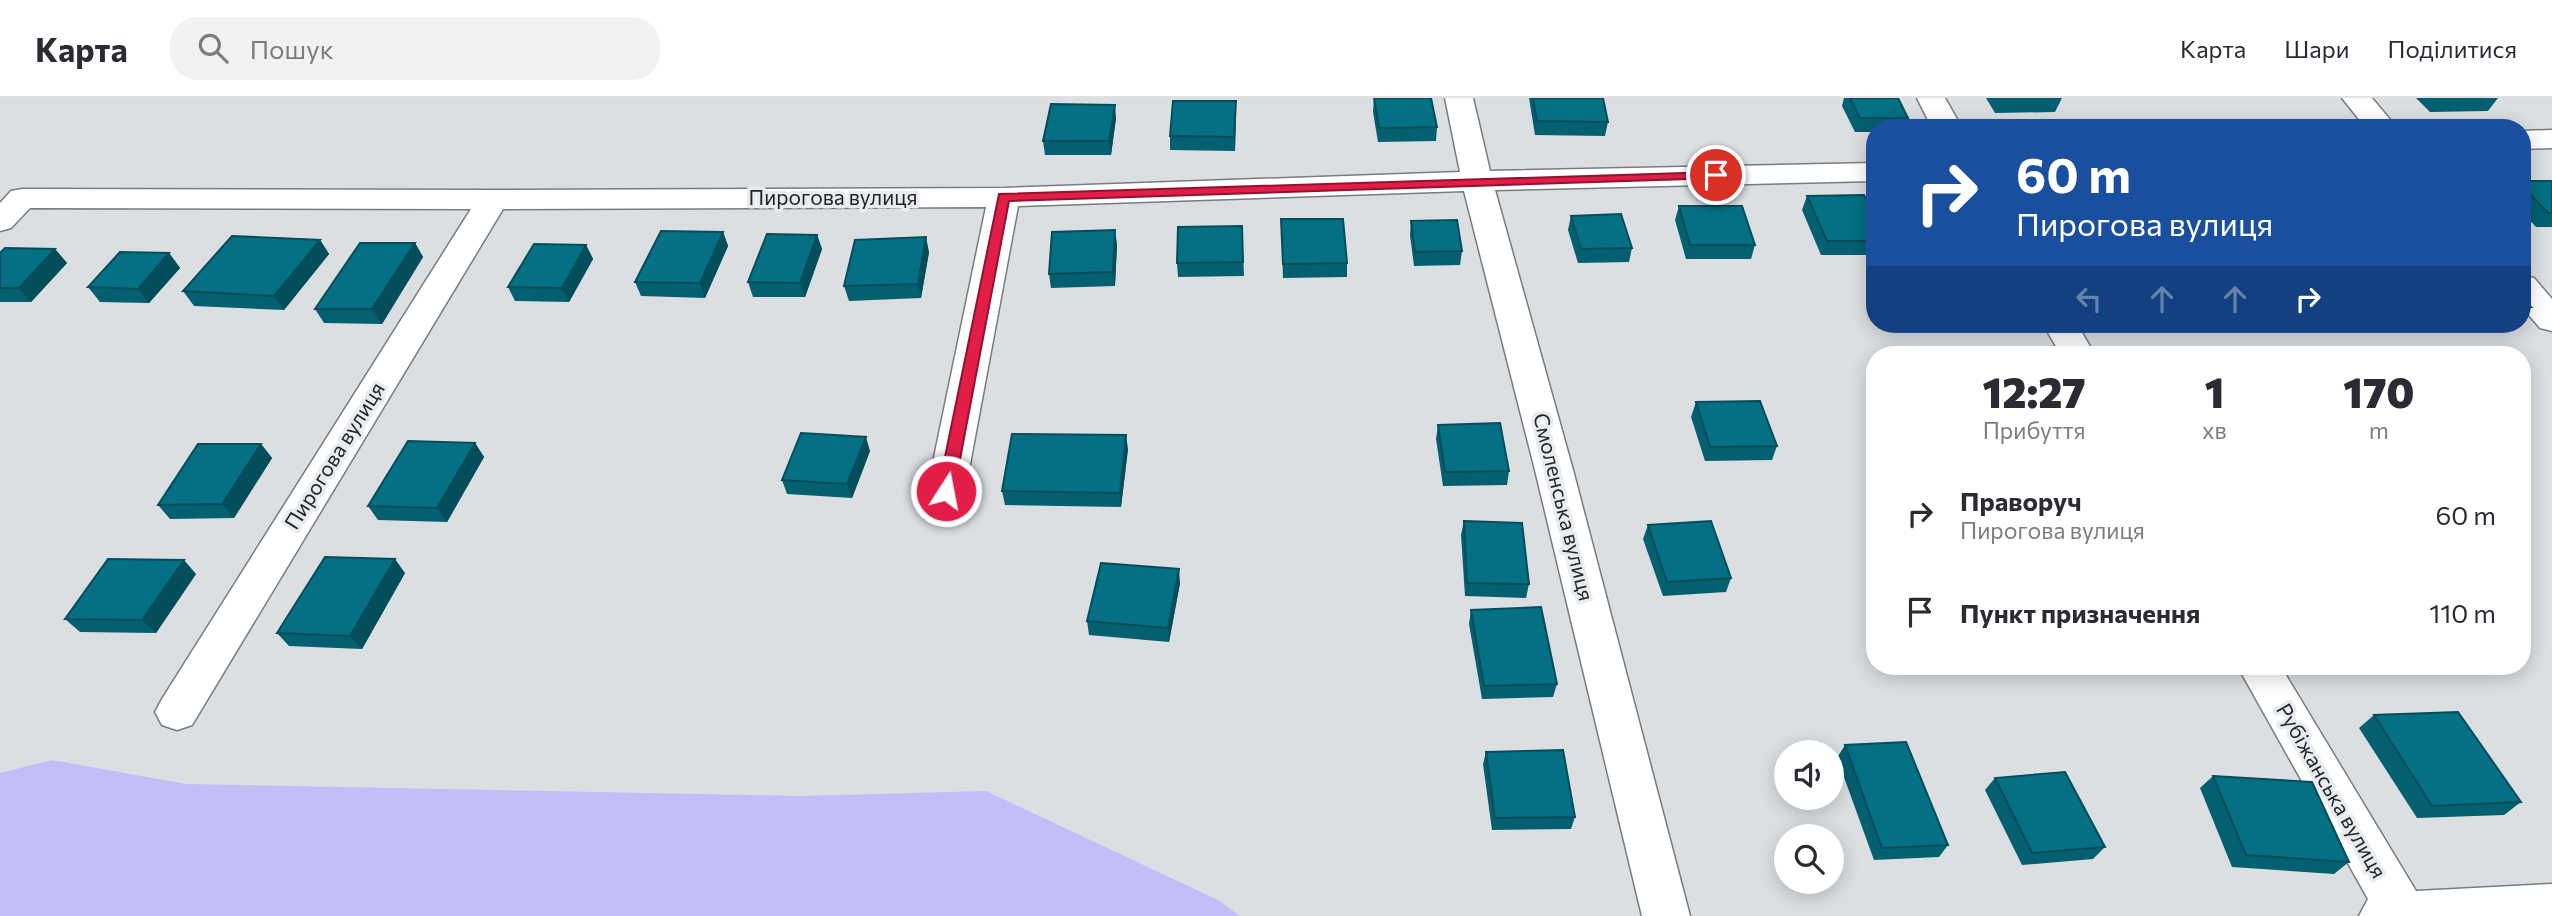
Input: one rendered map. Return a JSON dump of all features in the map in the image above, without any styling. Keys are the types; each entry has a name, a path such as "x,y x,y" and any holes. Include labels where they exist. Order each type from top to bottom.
{"street":[{"name":"Смоленська вулиця","path":"1459,98 1477,181 1554,470 1666,916"},
{"path":"1931,98 1942,119"},
{"path":"2356,98 2374,119"},
{"path":"2531,140 2552,139"},
{"name":"Пирогова вулиця","path":"0,220 22,198 493,200 1004,197 1477,181 1866,172"},
{"path":"946,491 1004,197"},
{"name":"Пирогова вулиця","path":"177,712 493,200"},
{"path":"2531,296 2552,320"},
{"name":"Рубіжанська вулиця","path":"2263,675 2393,915"},
{"path":"2393,915 2552,907"}],"shaded area":[{"path":"52,760 186,784 800,796 986,791 1218,900 1240,916 0,916 0,773"}],"building":[{"path":"1374,98 1431,98 1437,127 1379,128"},
{"path":"1533,98 1603,98 1608,122 1537,121"},
{"path":"1850,98 1898,98 1908,118 1860,118"},
{"path":"1173,101 1236,101 1234,137 1170,136"},
{"path":"1051,104 1115,105 1109,141 1043,141"},
{"path":"2531,181 2552,181 2552,213 2548,213 2531,195"},
{"path":"1864,195 1866,241 1827,241 1807,196"},
{"path":"1679,206 1742,206 1755,245 1690,245"},
{"path":"1621,214 1632,248 1581,249 1571,216"},
{"path":"1281,219 1343,219 1347,263 1283,264"},
{"path":"1457,220 1462,251 1415,252 1411,221"},
{"path":"1242,226 1243,262 1177,263 1178,227"},
{"path":"1115,230 1113,272 1049,274 1052,232"},
{"path":"661,231 723,232 700,283 635,282"},
{"path":"767,234 817,235 800,283 748,282"},
{"path":"232,236 320,240 274,296 183,291"},
{"path":"926,237 918,284 844,286 855,240"},
{"path":"360,243 415,243 372,309 315,309"},
{"path":"534,244 586,245 562,288 508,287"},
{"path":"5,248 55,249 19,288 0,288 0,253"},
{"path":"120,252 169,253 138,289 88,287"},
{"path":"1760,401 1777,446 1710,447 1696,402"},
{"path":"1500,423 1509,471 1445,472 1438,425"},
{"path":"801,433 866,437 847,484 782,480"},
{"path":"1012,434 1126,435 1120,493 1002,491"},
{"path":"408,441 475,443 437,508 368,506"},
{"path":"198,444 261,444 222,504 158,505"},
{"path":"1464,521 1522,523 1529,584 1467,583"},
{"path":"1711,521 1731,578 1667,582 1648,525"},
{"path":"325,557 395,559 350,636 277,633"},
{"path":"108,559 184,560 142,620 65,619"},
{"path":"1101,563 1179,569 1168,628 1087,621"},
{"path":"1541,607 1557,684 1484,686 1471,610"},
{"path":"2458,712 2521,802 2432,806 2374,715"},
{"path":"1906,742 1948,845 1882,848 1845,745"},
{"path":"1563,750 1575,817 1495,818 1486,752"},
{"path":"2065,772 2105,847 2032,853 1995,778"},
{"path":"2213,776 2312,782 2349,862 2246,855"}],"route":[{"path":"946,491 1004,197 1716,175"}]}
